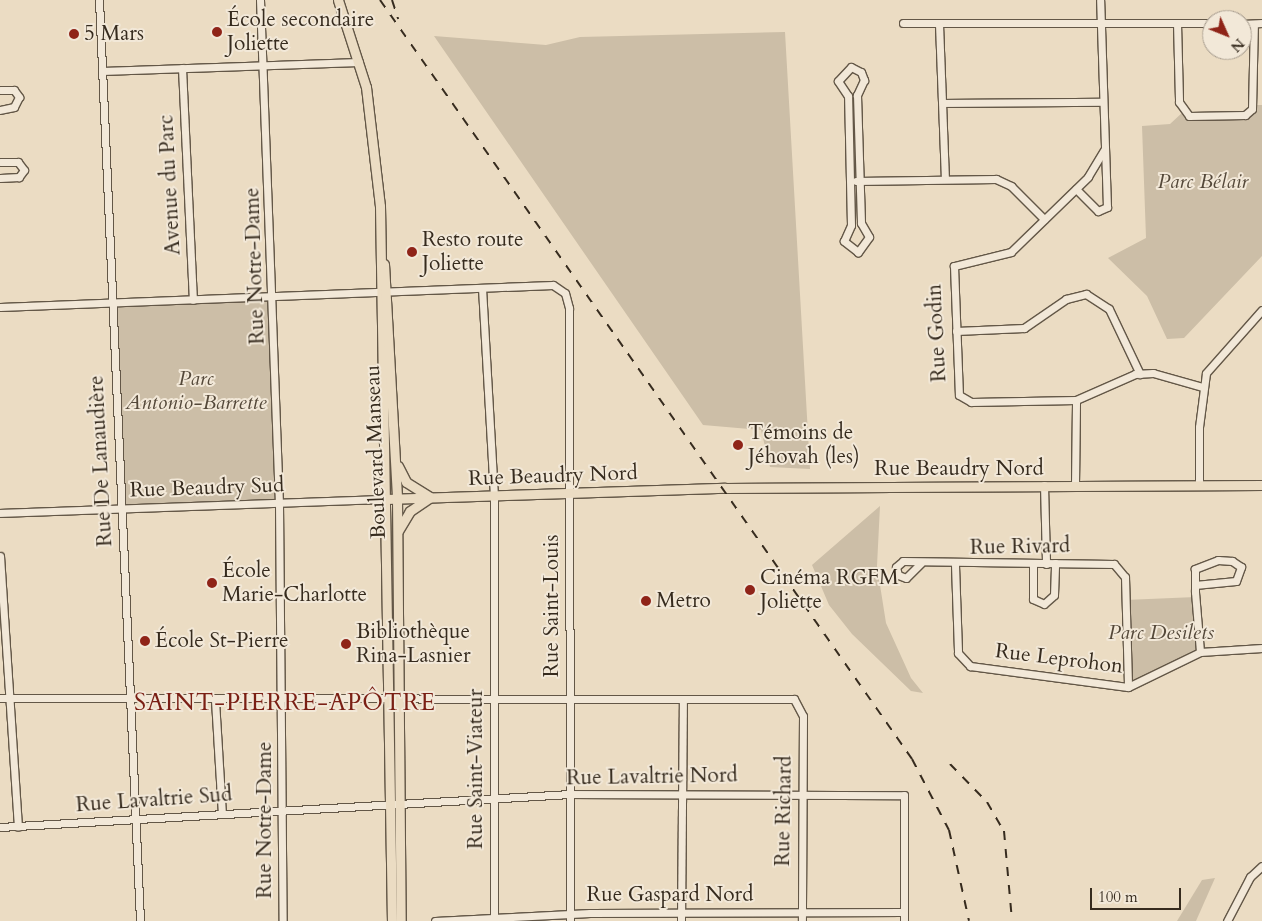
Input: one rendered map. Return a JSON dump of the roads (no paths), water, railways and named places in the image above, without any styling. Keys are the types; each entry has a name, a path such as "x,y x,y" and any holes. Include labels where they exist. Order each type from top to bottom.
{"main road":[{"name":"Boulevard Manseau","path":"338,0 359,62 376,153 397,498 394,701"},
{"name":"Boulevard Manseau","path":"384,292 386,499 401,921"},
{"path":"394,456 406,482 431,497 410,511 396,533"},
{"name":"Rue Beaudry Nord","path":"386,499 569,493 1044,485 1262,485"},
{"name":"Boulevard Manseau","path":"392,921 396,801"}],"street":[{"name":"Rue De Lanaudière","path":"99,0 128,700 140,921"},
{"name":"Rue Notre-Dame","path":"260,0 274,298 282,700 283,921"},
{"path":"1076,189 1098,211 1107,208 1100,0"},
{"path":"1177,23 1179,102 1189,116 1245,115 1252,109 1254,24 1262,23"},
{"path":"903,24 1202,23"},
{"path":"939,24 945,177"},
{"path":"102,71 359,62"},
{"path":"851,67 861,72 864,80 856,95 861,224 869,237 858,252 844,241 851,225 850,181 848,96 838,81 851,67"},
{"name":"Avenue du Parc","path":"182,68 193,300"},
{"path":"0,90 14,90 19,97 14,107 0,110"},
{"path":"943,103 1102,102"},
{"name":"Rue Godin","path":"1076,400 971,402 963,398 957,389 954,266 966,260 1006,256 1076,189 1104,150"},
{"path":"0,162 18,162 24,170 19,176 0,178"},
{"path":"850,181 945,177 1004,183 1044,219"},
{"name":"Rue Saint-Louis","path":"482,288 553,285 565,293 569,308 570,917"},
{"path":"0,307 274,298 482,288"},
{"name":"Rue Saint-Viateur","path":"482,288 494,495 494,920"},
{"path":"956,331 1024,328 1066,299 1086,294 1109,309 1140,374"},
{"path":"1199,485 1202,387 1214,360 1262,310"},
{"path":"1075,485 1076,400 1140,374 1153,373 1202,387"},
{"path":"1044,485 1046,564"},
{"name":"Rue Beaudry Sud","path":"0,513 386,499"},
{"path":"0,556 18,826"},
{"path":"1195,585 1236,581 1241,567 1229,560 1202,563 1195,569 1195,585 1200,652"},
{"name":"Rue Rivard","path":"921,563 956,565 1055,564 1119,567 1125,577 1128,687"},
{"path":"1033,565 1034,599 1044,604 1054,595 1055,564"},
{"name":"Rue Leprohon","path":"956,565 958,653 964,663 1128,687 1200,652 1262,648"},
{"path":"0,698 494,702 683,700 682,921"},
{"path":"215,700 222,813"},
{"name":"Rue Richard","path":"683,700 798,702 803,716 801,794 802,921"},
{"name":"Rue Lavaltrie Nord","path":"396,801 570,794 682,793 904,796 904,912"},
{"name":"Rue Lavaltrie Sud","path":"0,827 396,801"},
{"path":"1228,921 1250,877 1262,866"},
{"path":"904,912 904,921"},
{"name":"Rue Gaspard Nord","path":"435,921 682,913 904,912"}],"railway":[{"path":"380,0 912,759 949,830 969,921"},
{"path":"392,0 398,19"},
{"path":"950,764 987,802 1004,831 1012,921"}],"place":[{"name":"École secondaire Joliette","path":"217,32"},
{"name":"5 Mars","path":"74,34"},
{"name":"Resto route Joliette","path":"412,252"},
{"name":"Témoins de Jéhovah (les)","path":"738,445"},
{"name":"École Marie-Charlotte","path":"212,583"},
{"name":"Cinéma RGFM Joliette","path":"750,590"},
{"name":"Metro","path":"646,601"},
{"name":"École St-Pierre","path":"145,641"},
{"name":"Bibliothèque Rina-Lasnier","path":"346,644"}],"district":[{"name":"SAINT-PIERRE-APÔTRE","path":"285,703"}],"park label":[{"name":"Parc Bélair","path":"1203,182"},
{"name":"Parc Antonio-Barrette","path":"196,391"},
{"name":"Parc Desilets","path":"1161,633"}]}
